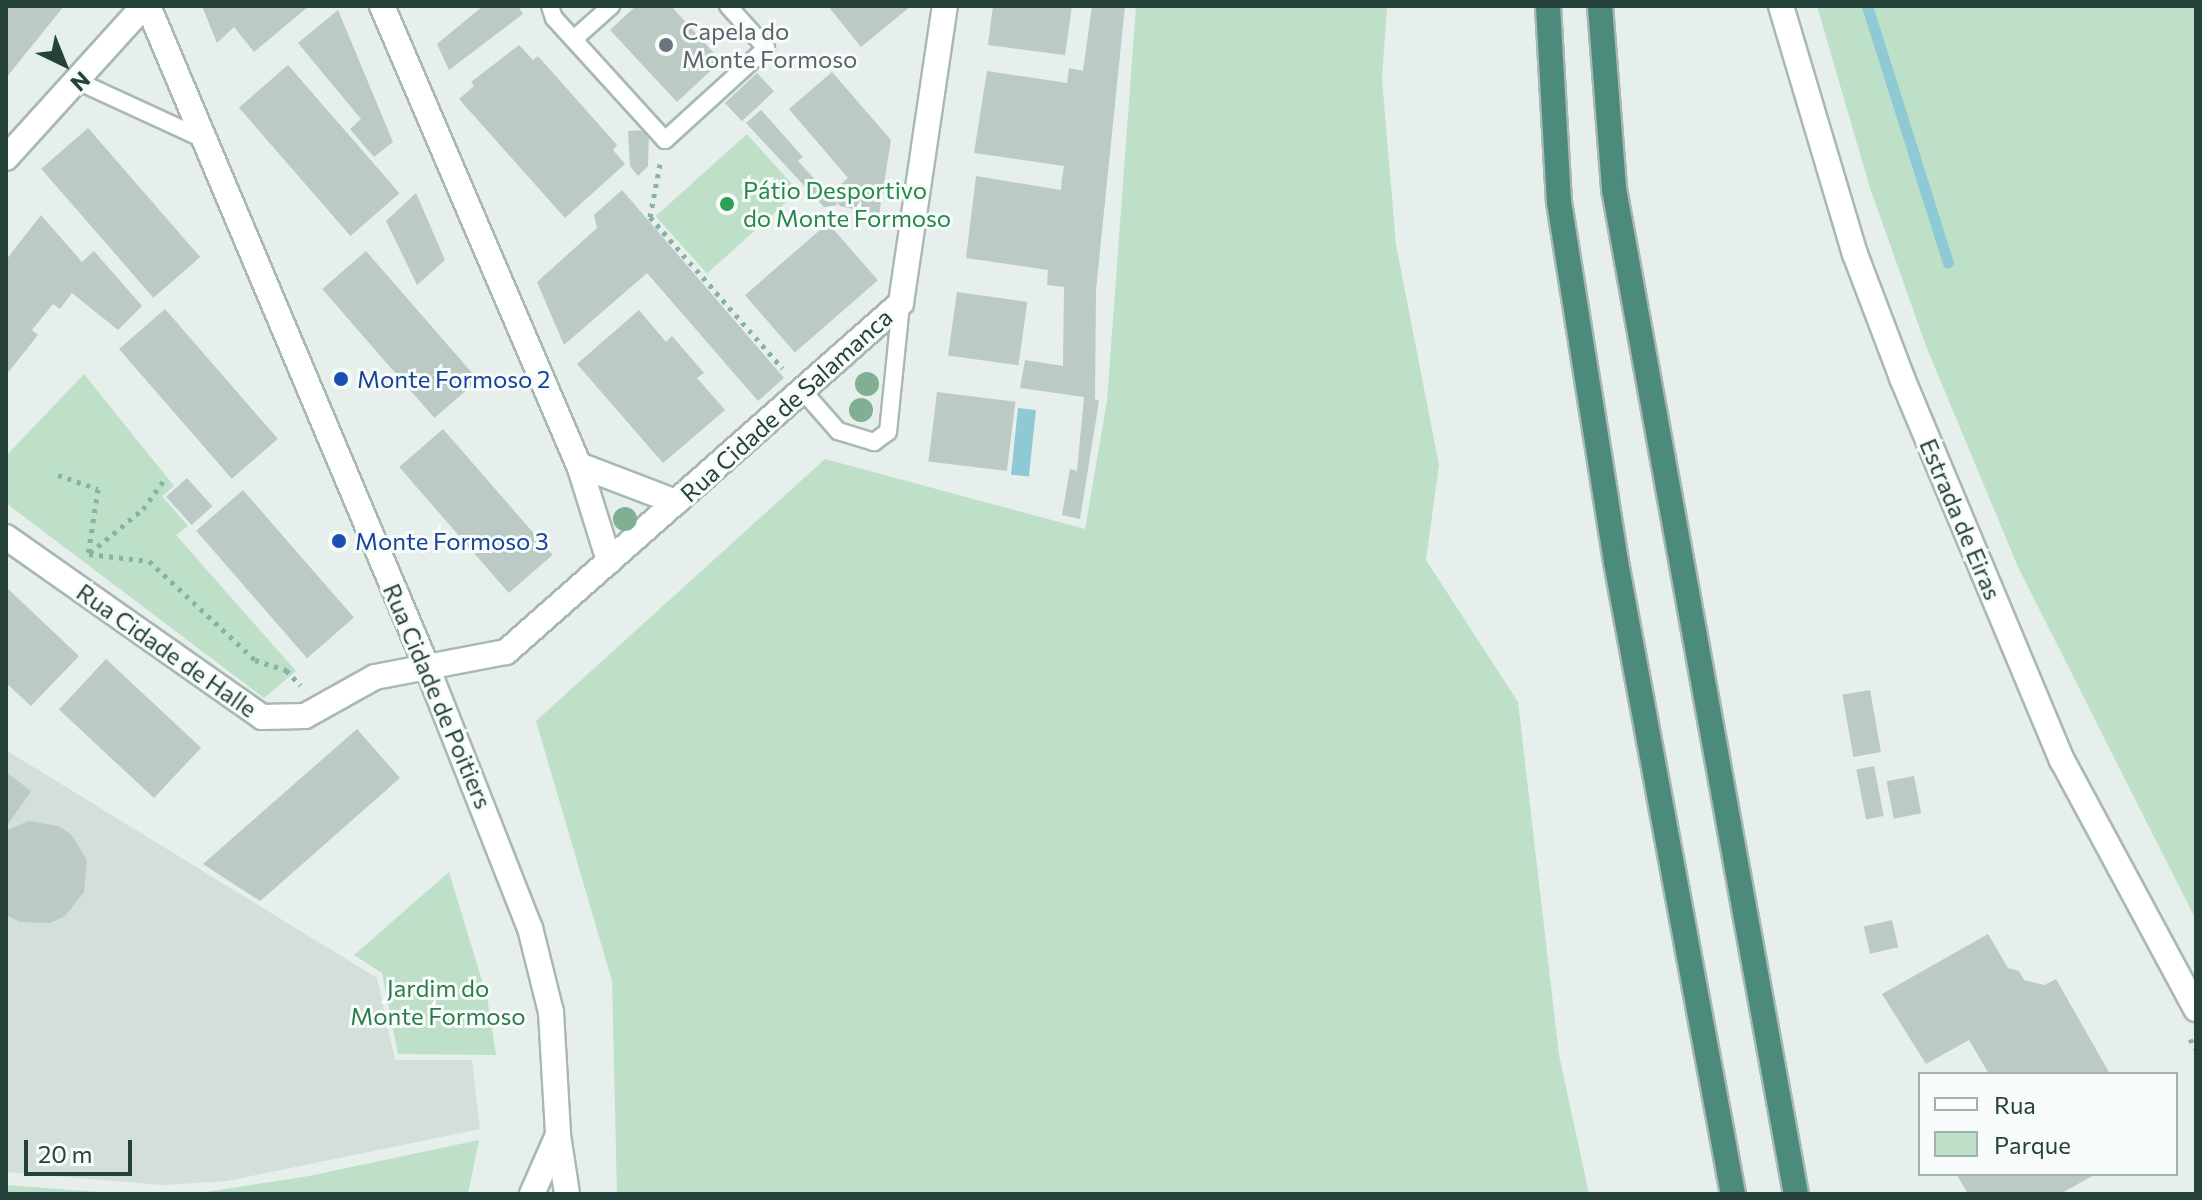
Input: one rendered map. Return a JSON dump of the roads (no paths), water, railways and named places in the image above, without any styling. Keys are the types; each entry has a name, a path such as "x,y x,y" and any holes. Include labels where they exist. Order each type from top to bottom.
{"highway":[{"path":"1548,6 1559,202 1616,562 1733,1194"},
{"path":"1600,6 1614,189 1796,1194"}],"street":[{"path":"6,158 73,79 146,6"},
{"name":"Rua Cidade de Poitiers","path":"146,6 427,667 530,928 551,1012 559,1086 558,1135"},
{"path":"382,6 579,465 609,561"},
{"name":"Rua Cidade de Salamanca","path":"427,667 506,652 901,303 945,6"},
{"name":"Estrada de Eiras","path":"1781,6 1855,254 1908,392 2062,760 2196,1009"},
{"path":"579,465 676,502"},
{"name":"Rua Cidade de Halle","path":"6,537 262,717 305,716 375,677 427,667"},
{"path":"532,1194 558,1135"},
{"path":"558,1135 567,1194"}],"lane":[{"path":"550,6 574,39 665,140 766,48 728,6"},
{"path":"574,39 611,6"},
{"path":"73,79 201,138"},
{"path":"802,390 838,431 874,442 888,432 901,303"}],"water":[{"path":"1018,408 1036,410 1029,477 1011,475"}],"waterway":[{"path":"1867,6 1948,263"}],"place":[{"name":"Capela do Monte Formoso","path":"666,45"},
{"name":"Pátio Desportivo do Monte Formoso","path":"727,204"},
{"name":"Monte Formoso 2","path":"341,379"},
{"name":"Monte Formoso 3","path":"339,541"}],"park label":[{"name":"Jardim do Monte Formoso","path":"438,1002"}]}
